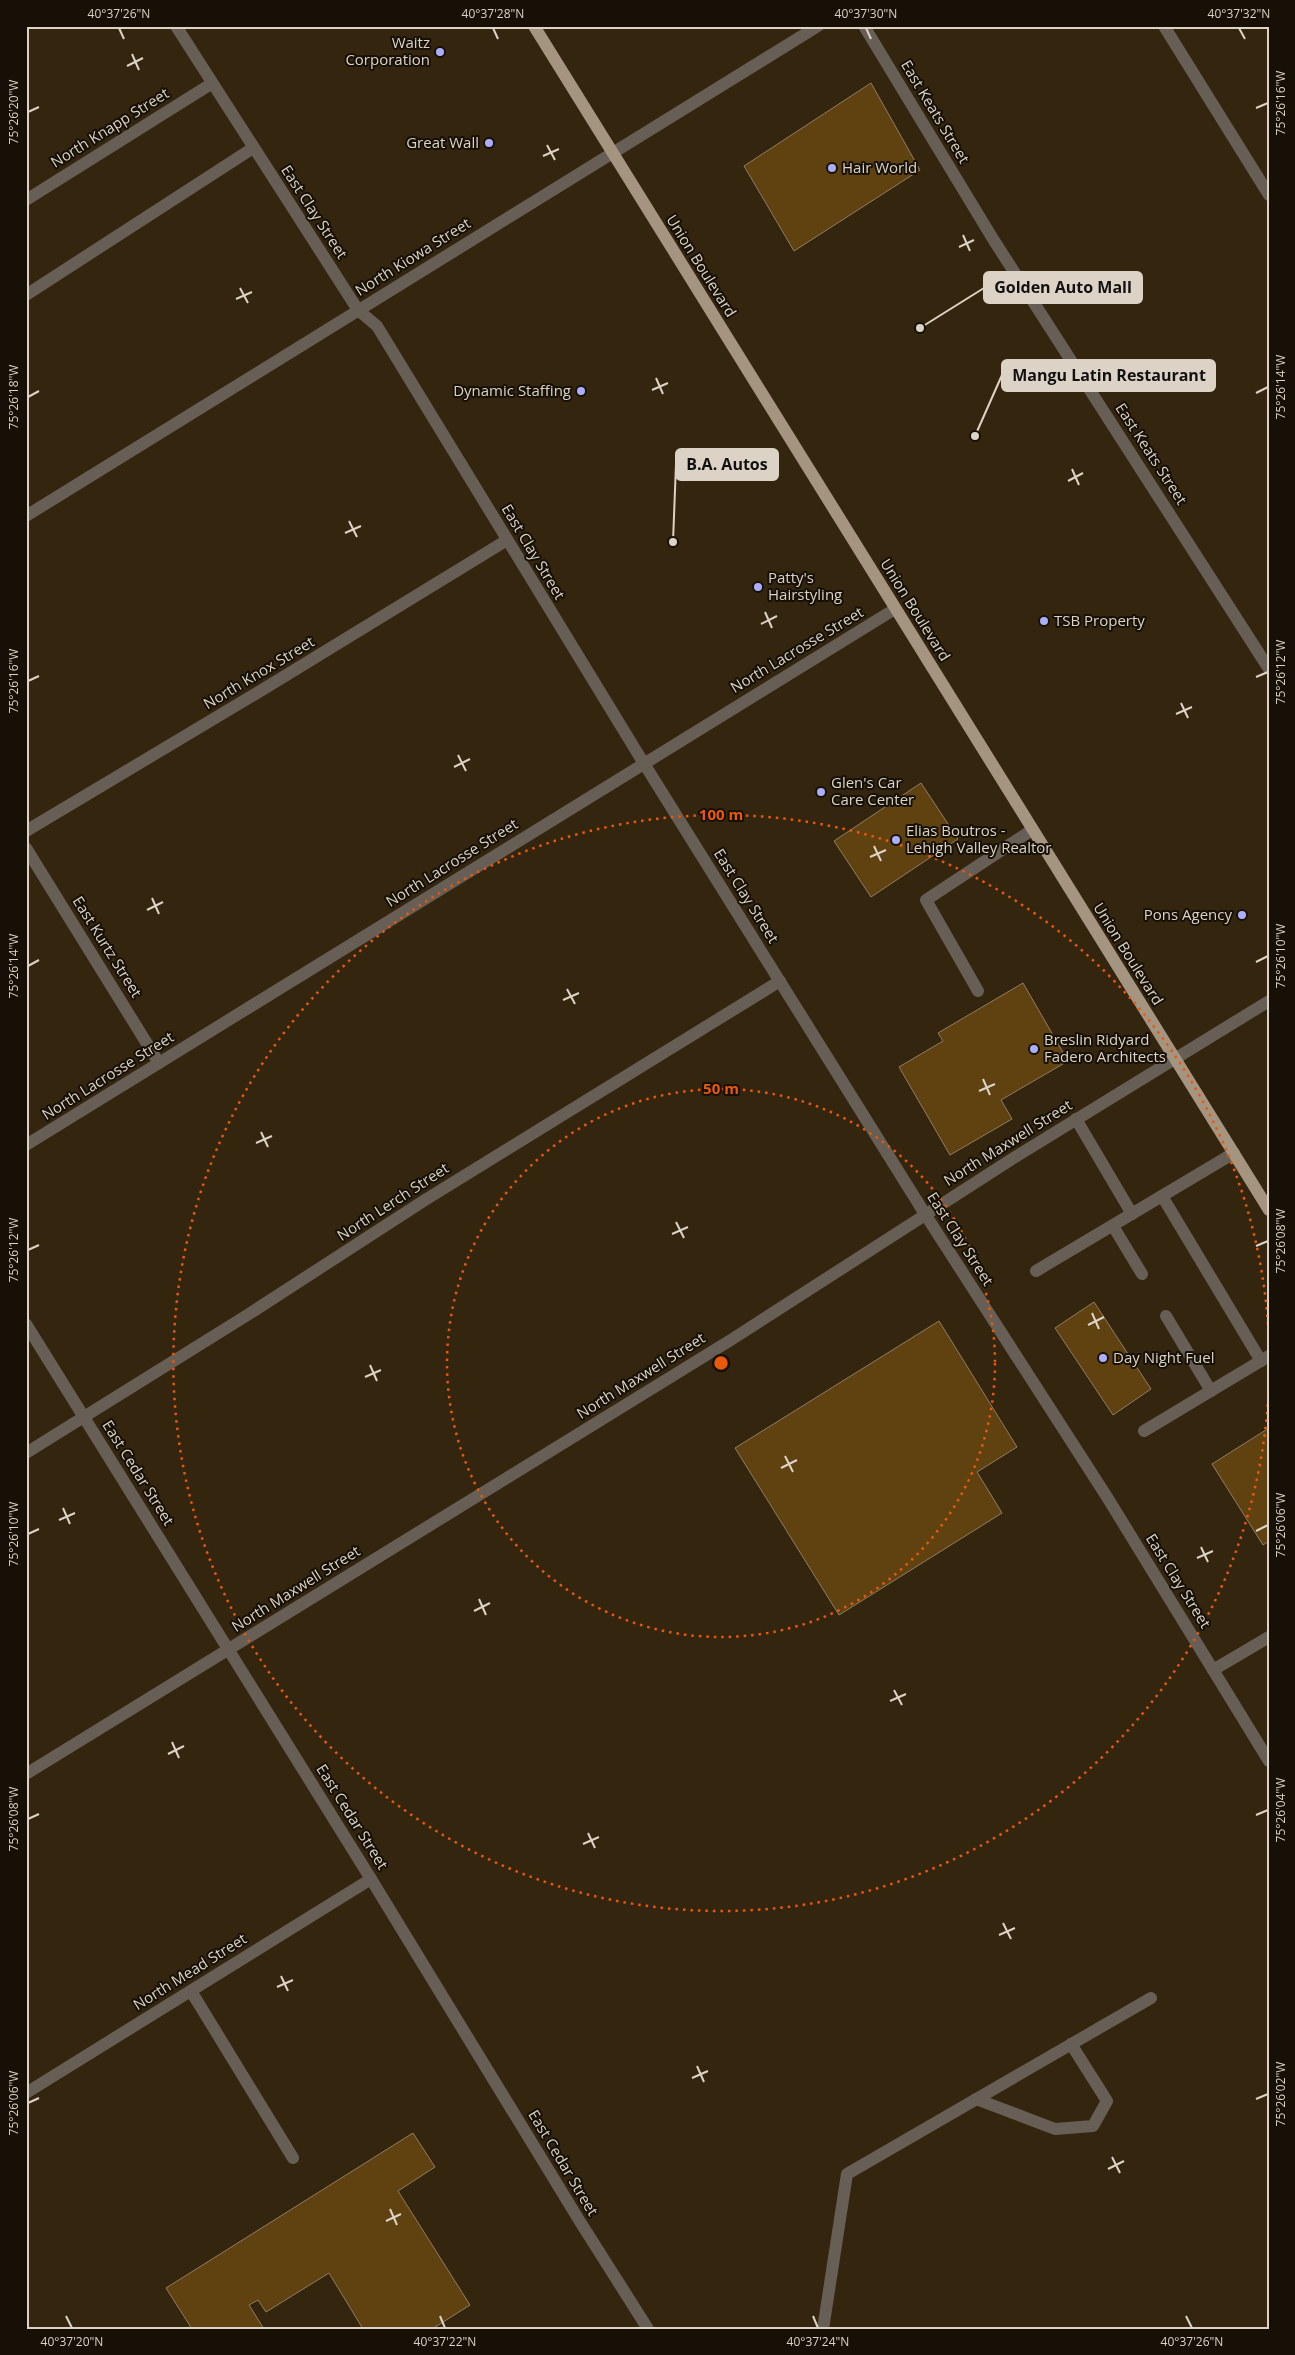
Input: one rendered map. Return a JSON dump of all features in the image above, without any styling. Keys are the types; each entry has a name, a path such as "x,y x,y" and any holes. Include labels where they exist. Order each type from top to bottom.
{"main road":[{"name":"Union Boulevard","path":"534,26 1269,1210"}],"street":[{"name":"East Clay Street","path":"176,26 358,310 377,326 643,762 925,1214 1107,1497 1269,1761"},
{"name":"North Kiowa Street","path":"26,516 818,26"},
{"name":"East Keats Street","path":"864,26 993,239 1269,669"},
{"path":"1164,26 1269,195"},
{"name":"North Knapp Street","path":"26,200 212,84"},
{"path":"26,295 253,148"},
{"name":"North Knox Street","path":"26,830 257,693 506,540"},
{"name":"North Lacrosse Street","path":"26,1145 643,762 895,609"},
{"path":"978,991 926,900 1032,830"},
{"name":"East Kurtz Street","path":"26,848 159,1063"},
{"name":"North Lerch Street","path":"26,1453 249,1314 433,1195 780,981"},
{"name":"North Maxwell Street","path":"26,1774 725,1343 1076,1119 1269,1001"},
{"path":"1076,1119 1132,1214"},
{"path":"1036,1271 1234,1153"},
{"path":"1144,1431 1265,1358 1162,1196"},
{"path":"1113,1226 1142,1274"},
{"path":"1166,1316 1211,1391"},
{"name":"East Cedar Street","path":"26,1324 371,1879 573,2212 648,2329"},
{"path":"1213,1670 1269,1636"},
{"name":"North Mead Street","path":"26,2093 371,1879"},
{"path":"191,1991 293,2158"},
{"path":"823,2329 848,2174 1151,1998"},
{"path":"976,2099 1056,2129 1093,2126 1107,2101 1071,2044"}],"building":[{"name":"Hair World","path":"871,83 920,170 794,251 744,166"},
{"name":"Elias Boutros - Lehigh Valley Realtor","path":"921,783 958,839 871,897 834,841"},
{"path":"1023,983 1068,1061 1001,1100 1012,1119 950,1155 899,1067 943,1041 938,1033"},
{"name":"Day Night Fuel","path":"1094,1302 1151,1389 1113,1415 1055,1328"},
{"path":"939,1321 1017,1447 977,1472 1002,1513 839,1615 735,1448"},
{"path":"1269,1428 1269,1541 1263,1545 1212,1464"},
{"path":"413,2133 435,2167 398,2191 470,2305 432,2329 363,2329 329,2273 266,2312 258,2300 249,2305 264,2329 192,2329 166,2288"}],"place":[{"name":"Waitz Corporation","path":"440,52"},
{"name":"Great Wall","path":"489,143"},
{"name":"Hair World","path":"832,168"},
{"name":"Golden Auto Mall","path":"920,328"},
{"name":"Dynamic Staffing","path":"581,391"},
{"name":"Mangu Latin Restaurant","path":"975,436"},
{"name":"B.A. Autos","path":"673,542"},
{"name":"Patty's Hairstyling","path":"758,587"},
{"name":"TSB Property","path":"1044,621"},
{"name":"Glen's Car Care Center","path":"821,792"},
{"name":"Elias Boutros - Lehigh Valley Realtor","path":"896,840"},
{"name":"Pons Agency","path":"1242,915"},
{"name":"Breslin Ridyard Fadero Architects","path":"1034,1049"},
{"name":"Day Night Fuel","path":"1103,1358"}]}
